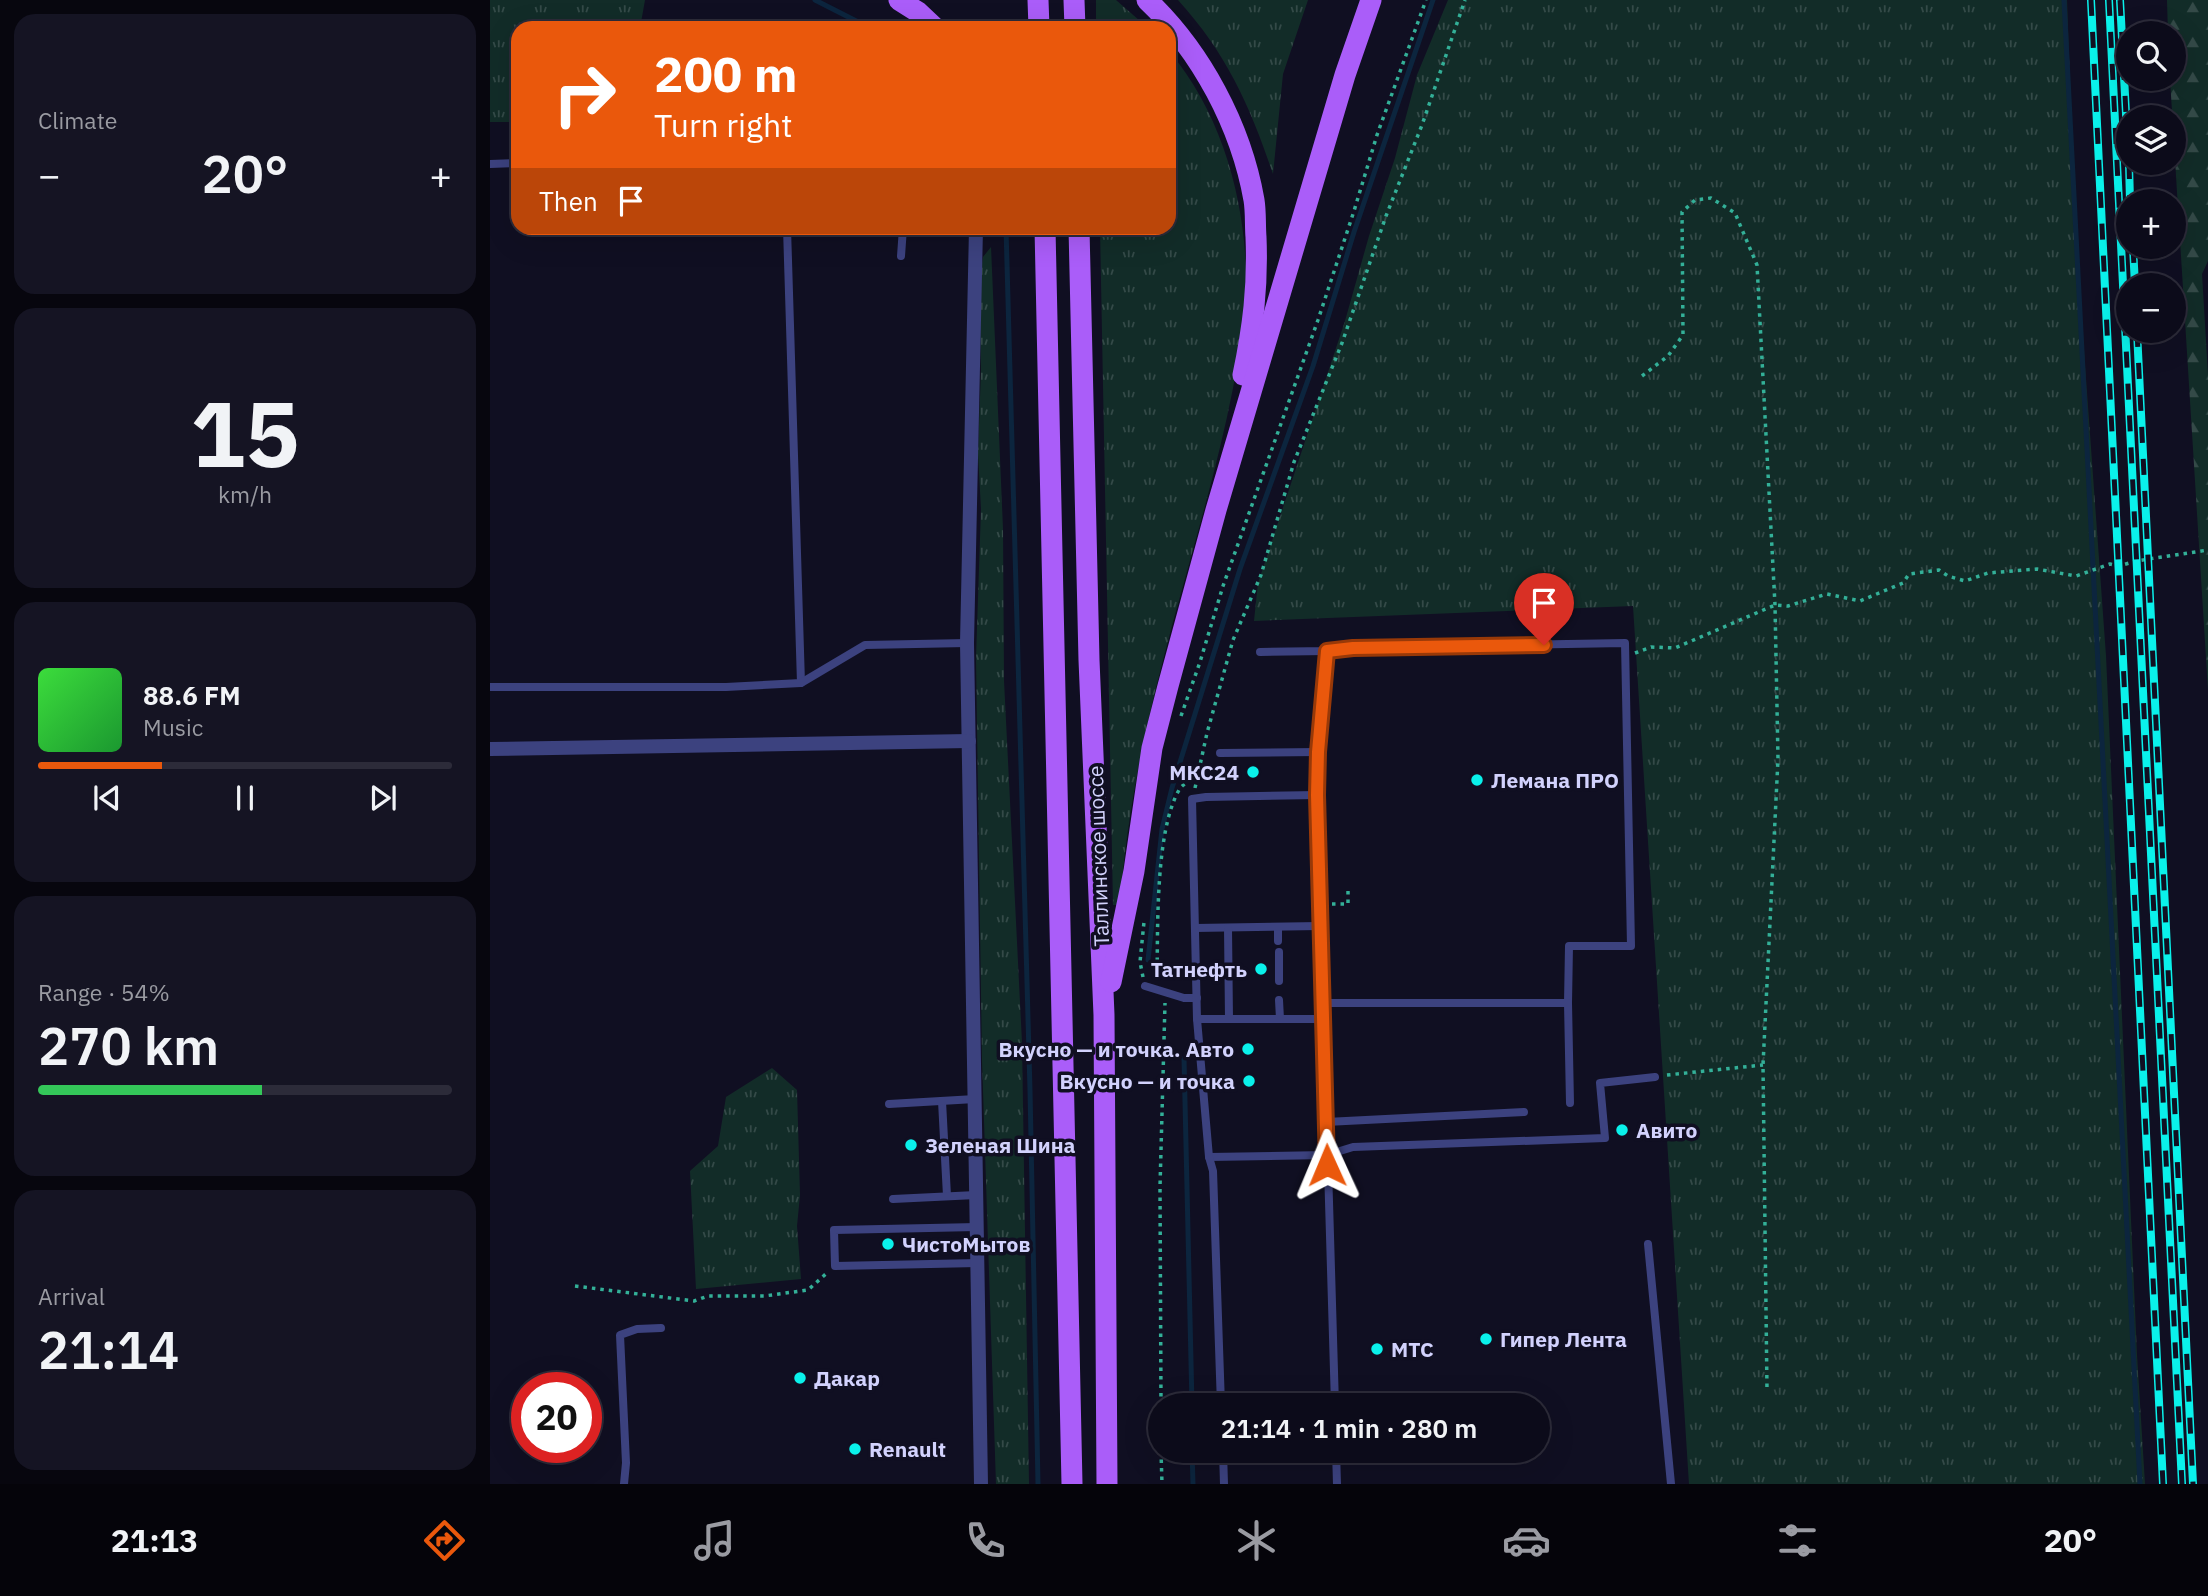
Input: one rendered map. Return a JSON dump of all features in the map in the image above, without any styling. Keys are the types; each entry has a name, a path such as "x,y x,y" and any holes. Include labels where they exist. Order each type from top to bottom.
{"main road":[{"path":"899,0 928,21"},
{"path":"1038,0 1039,21"},
{"path":"1074,0 1075,21"},
{"path":"1147,0 1169,21"},
{"path":"1104,1015 1133,871 1152,748 1216,510 1345,75 1371,0"},
{"path":"1176,30 1204,70 1236,134 1254,201 1258,279 1251,335 1216,510"},
{"path":"1036,235 1046,264"},
{"name":"Таллинское шоссе","path":"1045,235 1072,1484"},
{"name":"Таллинское шоссе","path":"1079,235 1089,660 1104,1015 1107,1484"}],"street":[{"path":"976,235 967,643 981,1484"},
{"path":"490,749 969,741"}],"lane":[{"path":"490,164 511,163"},
{"path":"788,235 801,683"},
{"path":"901,257 903,235"},
{"path":"490,687 726,687 801,683 866,645 967,643"},
{"path":"1260,652 1625,643 1631,946 1569,946 1570,1103"},
{"path":"1327,651 1317,795 1335,1393"},
{"path":"1220,753 1318,752"},
{"path":"1221,1393 1213,1171 1209,1157 1197,1019 1192,799 1317,795"},
{"path":"1195,928 1321,926"},
{"path":"1278,927 1279,941"},
{"path":"1228,928 1229,1019"},
{"path":"1279,952 1279,981"},
{"path":"1145,986 1184,998 1197,998"},
{"path":"1279,1000 1280,1019"},
{"path":"1322,1003 1569,1003"},
{"path":"1197,1019 1323,1019"},
{"path":"1209,1157 1327,1155 1353,1147 1605,1138 1601,1083 1656,1077"},
{"path":"889,1104 975,1100"},
{"path":"942,1101 947,1196"},
{"path":"1326,1122 1524,1112"},
{"path":"893,1199 976,1195"},
{"path":"977,1227 834,1230 835,1266 978,1263"},
{"path":"1648,1244 1671,1484"},
{"path":"624,1484 620,1335 637,1329 661,1328"},
{"path":"1223,1463 1224,1484"},
{"path":"1336,1463 1337,1484"}],"path":[{"path":"1178,720 1184,711 1223,586 1318,320 1377,135 1426,0"},
{"path":"1196,784 1233,640 1261,575 1294,462 1342,343 1465,0"},
{"path":"1642,376 1668,356 1683,335 1682,212 1695,200 1711,198 1735,213 1756,265 1775,605 1778,759 1763,1065 1767,1390"},
{"path":"1626,660 1643,649 1682,646 1775,605 1788,606 1827,594 1860,601 1903,583 1909,574 1939,570 1965,582 1988,573 2037,569 2076,576 2110,565 2119,566 2208,550"},
{"path":"1156,990 1160,873 1168,822 1180,788 1198,776"},
{"path":"1340,904 1348,904 1348,887"},
{"path":"1145,911 1140,962 1145,986"},
{"path":"1161,1393 1160,1187 1167,994"},
{"path":"1656,1077 1763,1065"},
{"path":"575,1286 694,1301 708,1296 764,1296 808,1290 835,1266"},
{"path":"1161,1463 1161,1484"}],"green space":[{"path":"490,0 645,0 641,21 511,21 511,122 490,122"},
{"path":"1096,0 1116,0 1140,21 1096,21"},
{"path":"1178,0 1308,0 1283,74 1273,174 1246,103 1224,61"},
{"path":"1448,0 2067,0 2076,240 2106,656 2145,1484 1689,1484 1633,606 1254,621 1258,583 1345,321 1395,158 1417,75"},
{"path":"2167,0 2208,0 2208,261 2202,274 2208,375 2208,690 2186,336 2186,273 2182,273 2181,259 2186,259 2186,189 2177,189 2176,175 2186,175 2186,105 2172,105 2171,91 2186,91 2186,21 2168,21"},
{"path":"1176,60 1202,100 1226,155 1244,243 1245,301 1226,422 1148,721 1126,843 1120,905 1113,905 1100,235 1176,235"},
{"path":"991,247 1003,529 1004,681 1022,1043 1029,1484 996,1484 982,1060 976,658 981,509 978,454 981,370 979,285 983,257"},
{"path":"772,1068 797,1090 800,1195 797,1226 801,1279 696,1289 690,1171 718,1146 726,1097"}],"waterway":[{"path":"815,0 856,21"},
{"path":"1148,960 1162,829 1172,788 1240,569 1313,366 1354,232 1433,0"},
{"path":"2064,0 2140,1484"},
{"path":"1006,235 1038,1484"},
{"path":"1184,1058 1192,1393"},
{"path":"1192,1463 1193,1484"}],"railway":[{"path":"2091,0 2163,1484"},
{"path":"2109,0 2182,1484"},
{"path":"2120,0 2126,105"},
{"path":"2129,175 2130,189"},
{"path":"2134,259 2134,273"},
{"path":"2138,343 2193,1484"}],"place":[{"name":"МКС24","path":"1253,772"},
{"name":"Лемана ПРО","path":"1477,780"},
{"name":"Татнефть","path":"1261,969"},
{"name":"Вкусно — и точка. Авто","path":"1248,1049"},
{"name":"Вкусно — и точка","path":"1249,1081"},
{"name":"Авито","path":"1622,1130"},
{"name":"Зеленая Шина","path":"911,1145"},
{"name":"ЧистоМытов","path":"888,1244"},
{"name":"Гипер Лента","path":"1486,1339"},
{"name":"МТС","path":"1377,1349"},
{"name":"Дакар","path":"800,1378"},
{"name":"Renault","path":"855,1449"}],"route":[{"path":"1327,1165 1317,795 1327,651 1353,648 1544,645"}]}
